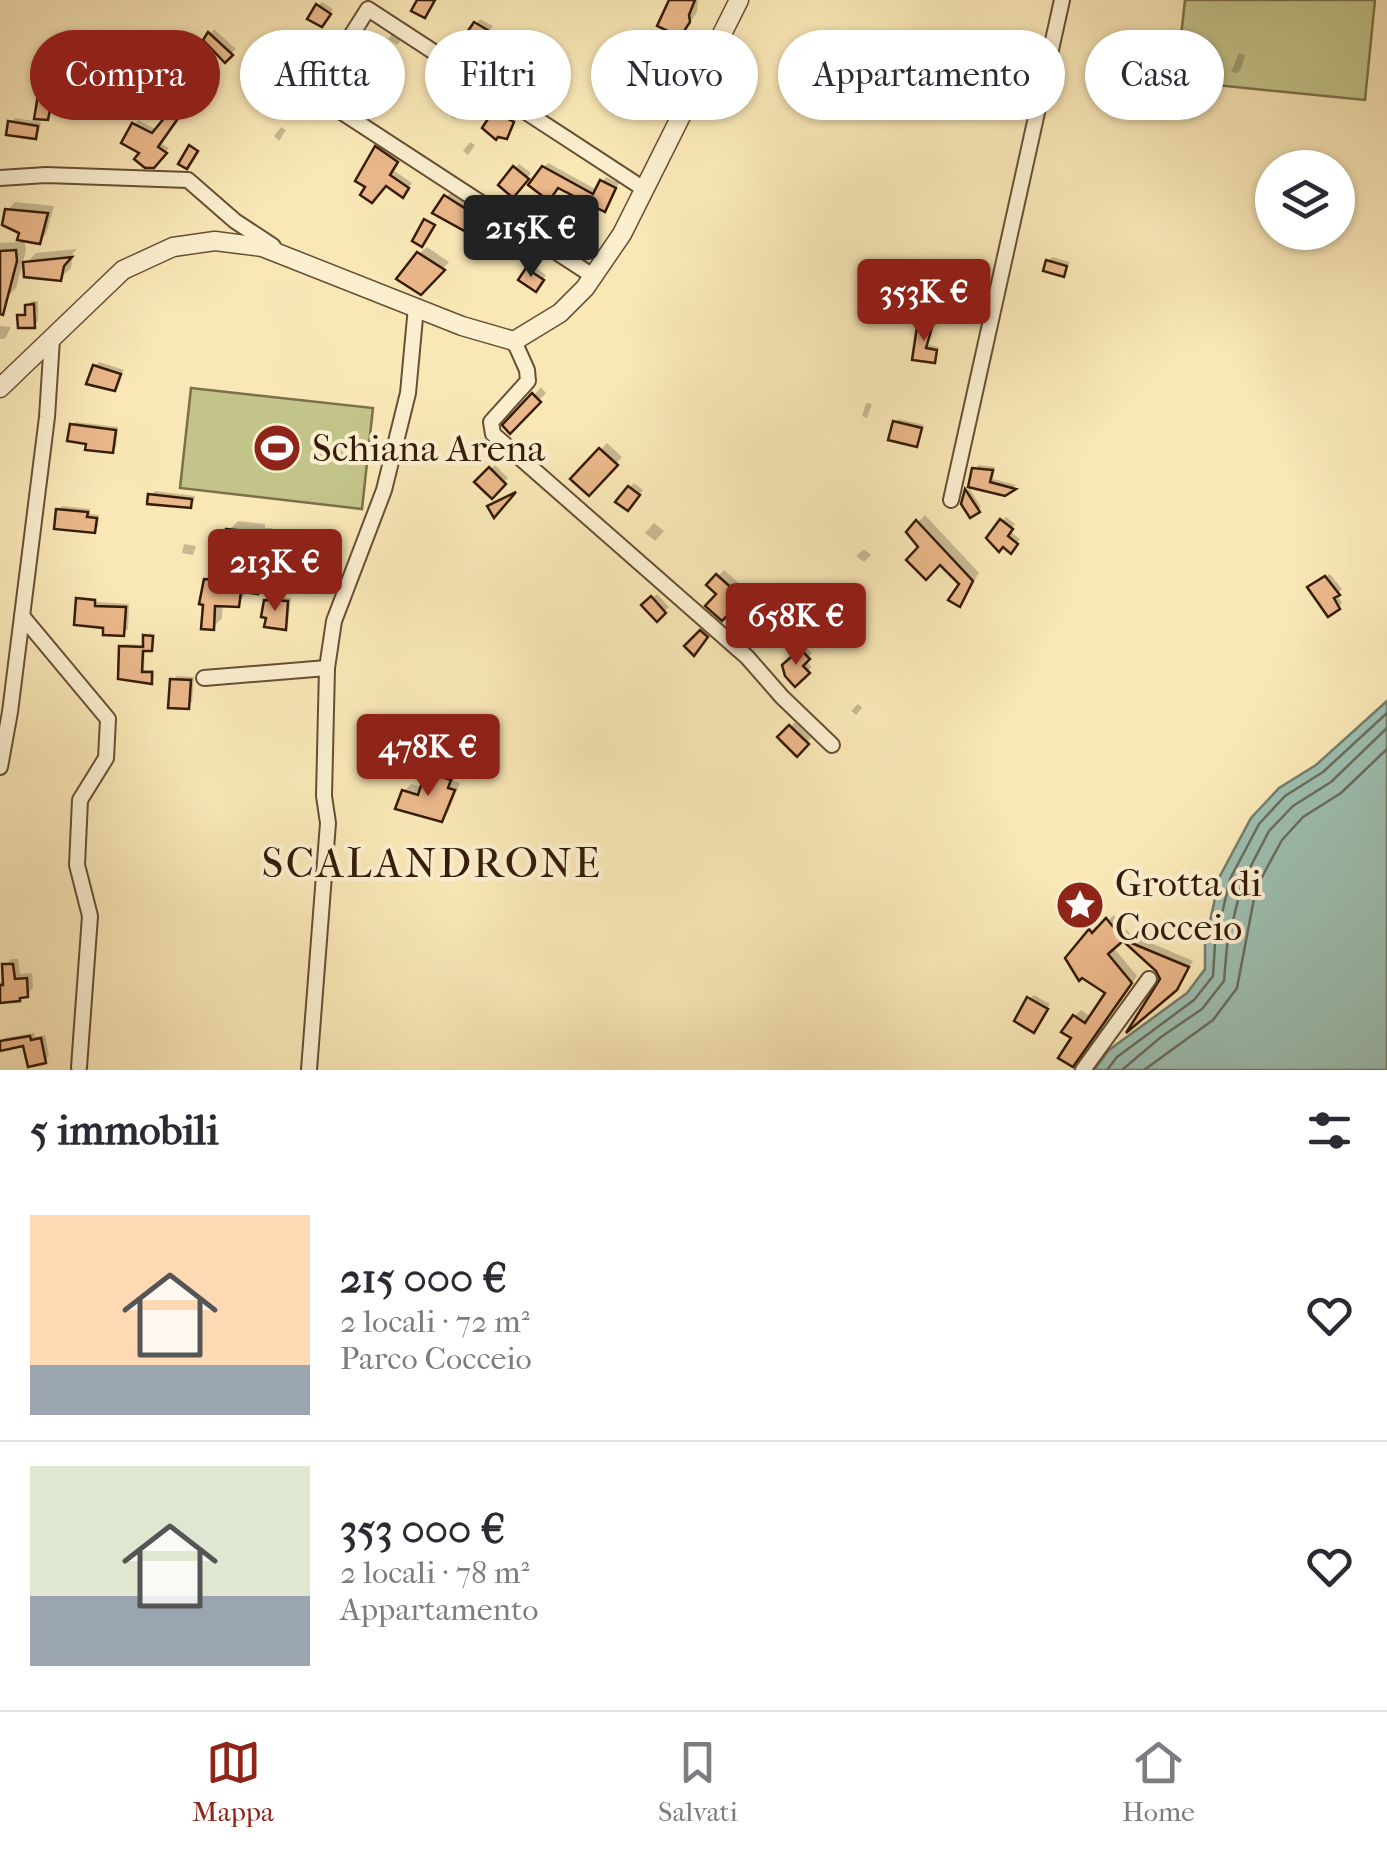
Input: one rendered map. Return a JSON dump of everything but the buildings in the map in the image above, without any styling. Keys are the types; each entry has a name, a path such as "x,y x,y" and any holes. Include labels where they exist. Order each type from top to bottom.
{"street":[{"path":"0,388 123,270 173,248 215,241 262,247 416,308 514,341 560,313 593,276 622,234 738,0"},
{"path":"950,500 1062,0"},
{"path":"593,276 314,94 368,9 644,189"},
{"path":"0,178 188,180 235,221 290,258"},
{"path":"310,1070 328,824 324,796 327,668 334,621 374,519 408,393 416,308"},
{"path":"0,766 47,417 52,338"},
{"path":"514,341 528,382 491,422 493,434 747,656 782,697 832,745"},
{"path":"22,616 108,720 106,758 80,800 77,866 90,916 79,1067"},
{"path":"204,678 327,668"},
{"path":"1083,1070 1149,980"}],"green space":[{"path":"1185,0 1375,0 1365,100 1224,86 1224,30 1182,30"},
{"name":"Schiana Arena","path":"191,388 373,408 362,509 180,488"}],"water":[{"path":"1387,701 1387,1070 1094,1070 1109,1050 1187,993 1205,969 1205,944 1220,876 1251,818 1279,788 1316,765"}],"place":[{"name":"Schiana Arena","path":"277,448"},
{"name":"Grotta di Cocceio","path":"1080,905"}],"district":[{"name":"SCALANDRONE","path":"432,862"}]}
